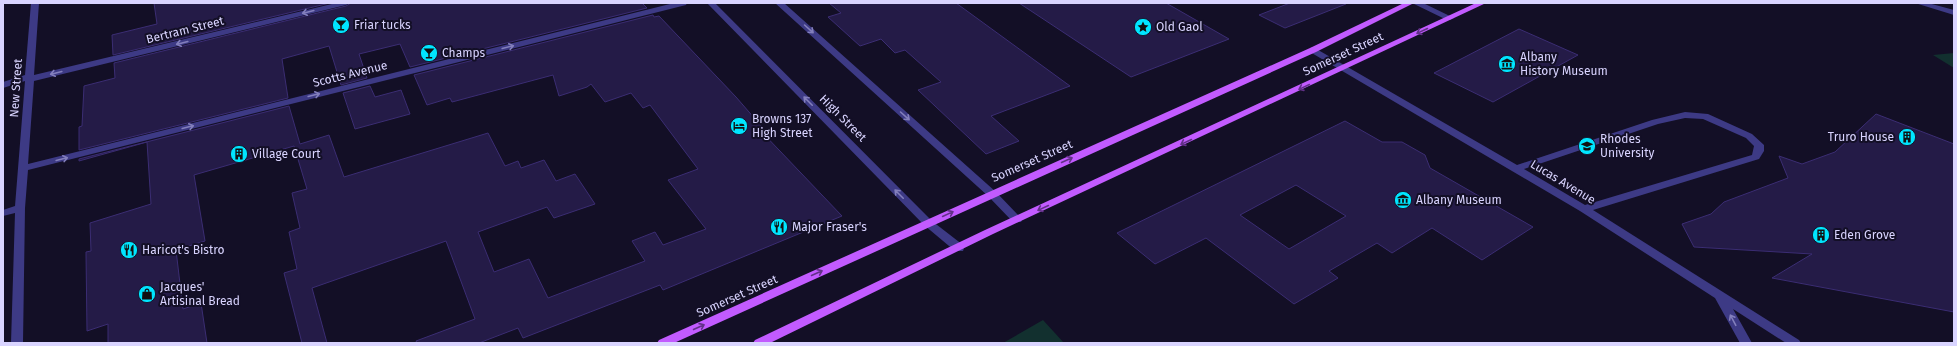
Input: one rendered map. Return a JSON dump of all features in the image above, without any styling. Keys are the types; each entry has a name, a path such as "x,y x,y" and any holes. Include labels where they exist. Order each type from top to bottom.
{"main road":[{"name":"Somerset Street","path":"663,343 1313,50 1410,3"},
{"name":"Somerset Street","path":"759,343 1017,220 1482,3"}],"street":[{"name":"New Street","path":"17,343 20,208 36,3"},
{"name":"Bertram Street","path":"3,85 346,3"},
{"name":"Scotts Avenue","path":"24,168 683,3"},
{"name":"High Street","path":"711,3 928,223 958,248"},
{"path":"780,3 992,194 1017,220"},
{"path":"1416,3 1450,18"},
{"path":"1919,3 1954,13"},
{"name":"Lucas Avenue","path":"1313,50 1343,69 1584,209 1795,343"},
{"path":"1515,169 1655,122 1684,115 1705,116 1749,136 1759,145 1759,151 1756,156 1584,209"},
{"path":"3,213 20,208"},
{"path":"1720,296 1746,343"}],"green space":[{"path":"1954,53 1954,68 1933,55"},
{"path":"1043,320 1064,343 1003,343"}],"building":[{"path":"154,3 330,3 113,55 112,35 157,24"},
{"path":"351,3 642,3 647,8 410,67 400,44 359,54 367,78 341,85 329,46 282,59 288,98 79,150 79,127 82,126 84,86 115,78 114,63 346,6"},
{"path":"829,3 956,3 1070,86 991,116 1019,141 986,154 918,90 941,82 905,50 895,53 881,39 860,46 828,17 841,13"},
{"path":"1019,3 1166,3 1229,39 1131,77"},
{"path":"1290,3 1346,4 1285,28 1259,15"},
{"path":"653,15 654,17 659,16 736,97 762,127 758,128 842,216 663,290 660,285 523,338 518,328 479,343 417,343 416,341 475,319 446,241 312,288 327,343 302,343 284,273 297,269 289,232 300,228 292,193 307,189 294,146 194,175 205,241 176,250 183,309 201,303 207,343 108,343 108,324 87,331 86,252 91,251 90,223 151,204 147,142 79,161 79,159 289,106 300,144 329,135 344,177 488,133 505,166 518,161 521,168 544,160 556,181 575,174 595,204 554,218 547,207 478,232 494,272 529,259 548,298 645,261 632,241 655,232 663,245 706,229 668,180 698,169 650,105 643,108 631,93 605,102 591,84 587,87 559,96 553,75 452,102 450,98 427,105 414,75"},
{"name":"Albany History Museum","path":"1519,29 1578,55 1493,102 1434,73"},
{"path":"370,86 375,97 401,90 410,114 355,129 343,93"},
{"name":"Eden Grove","path":"1876,114 1954,144 1954,312 1772,278 1812,254 1694,247 1682,224 1711,214 1724,202 1788,178 1779,156 1802,164 1835,152"},
{"name":"Albany Museum","path":"1345,121 1382,142 1402,142 1425,155 1430,168 1533,227 1482,260 1432,228 1392,253 1377,243 1329,271 1338,278 1294,304 1206,238 1155,264 1117,233","holes":["1296,185 1346,216 1289,249 1240,215"]}],"place":[{"name":"Friar tucks","path":"341,25"},
{"name":"Old Gaol","path":"1143,27"},
{"name":"Champs","path":"429,53"},
{"name":"Albany History Museum","path":"1507,64"},
{"name":"Browns 137 High Street","path":"739,126"},
{"name":"Truro House","path":"1907,137"},
{"name":"Rhodes University","path":"1587,146"},
{"name":"Village Court","path":"239,154"},
{"name":"Albany Museum","path":"1403,200"},
{"name":"Major Fraser's","path":"779,227"},
{"name":"Eden Grove","path":"1821,235"},
{"name":"Haricot's Bistro","path":"129,250"},
{"name":"Jacques' Artisinal Bread","path":"147,294"}]}
